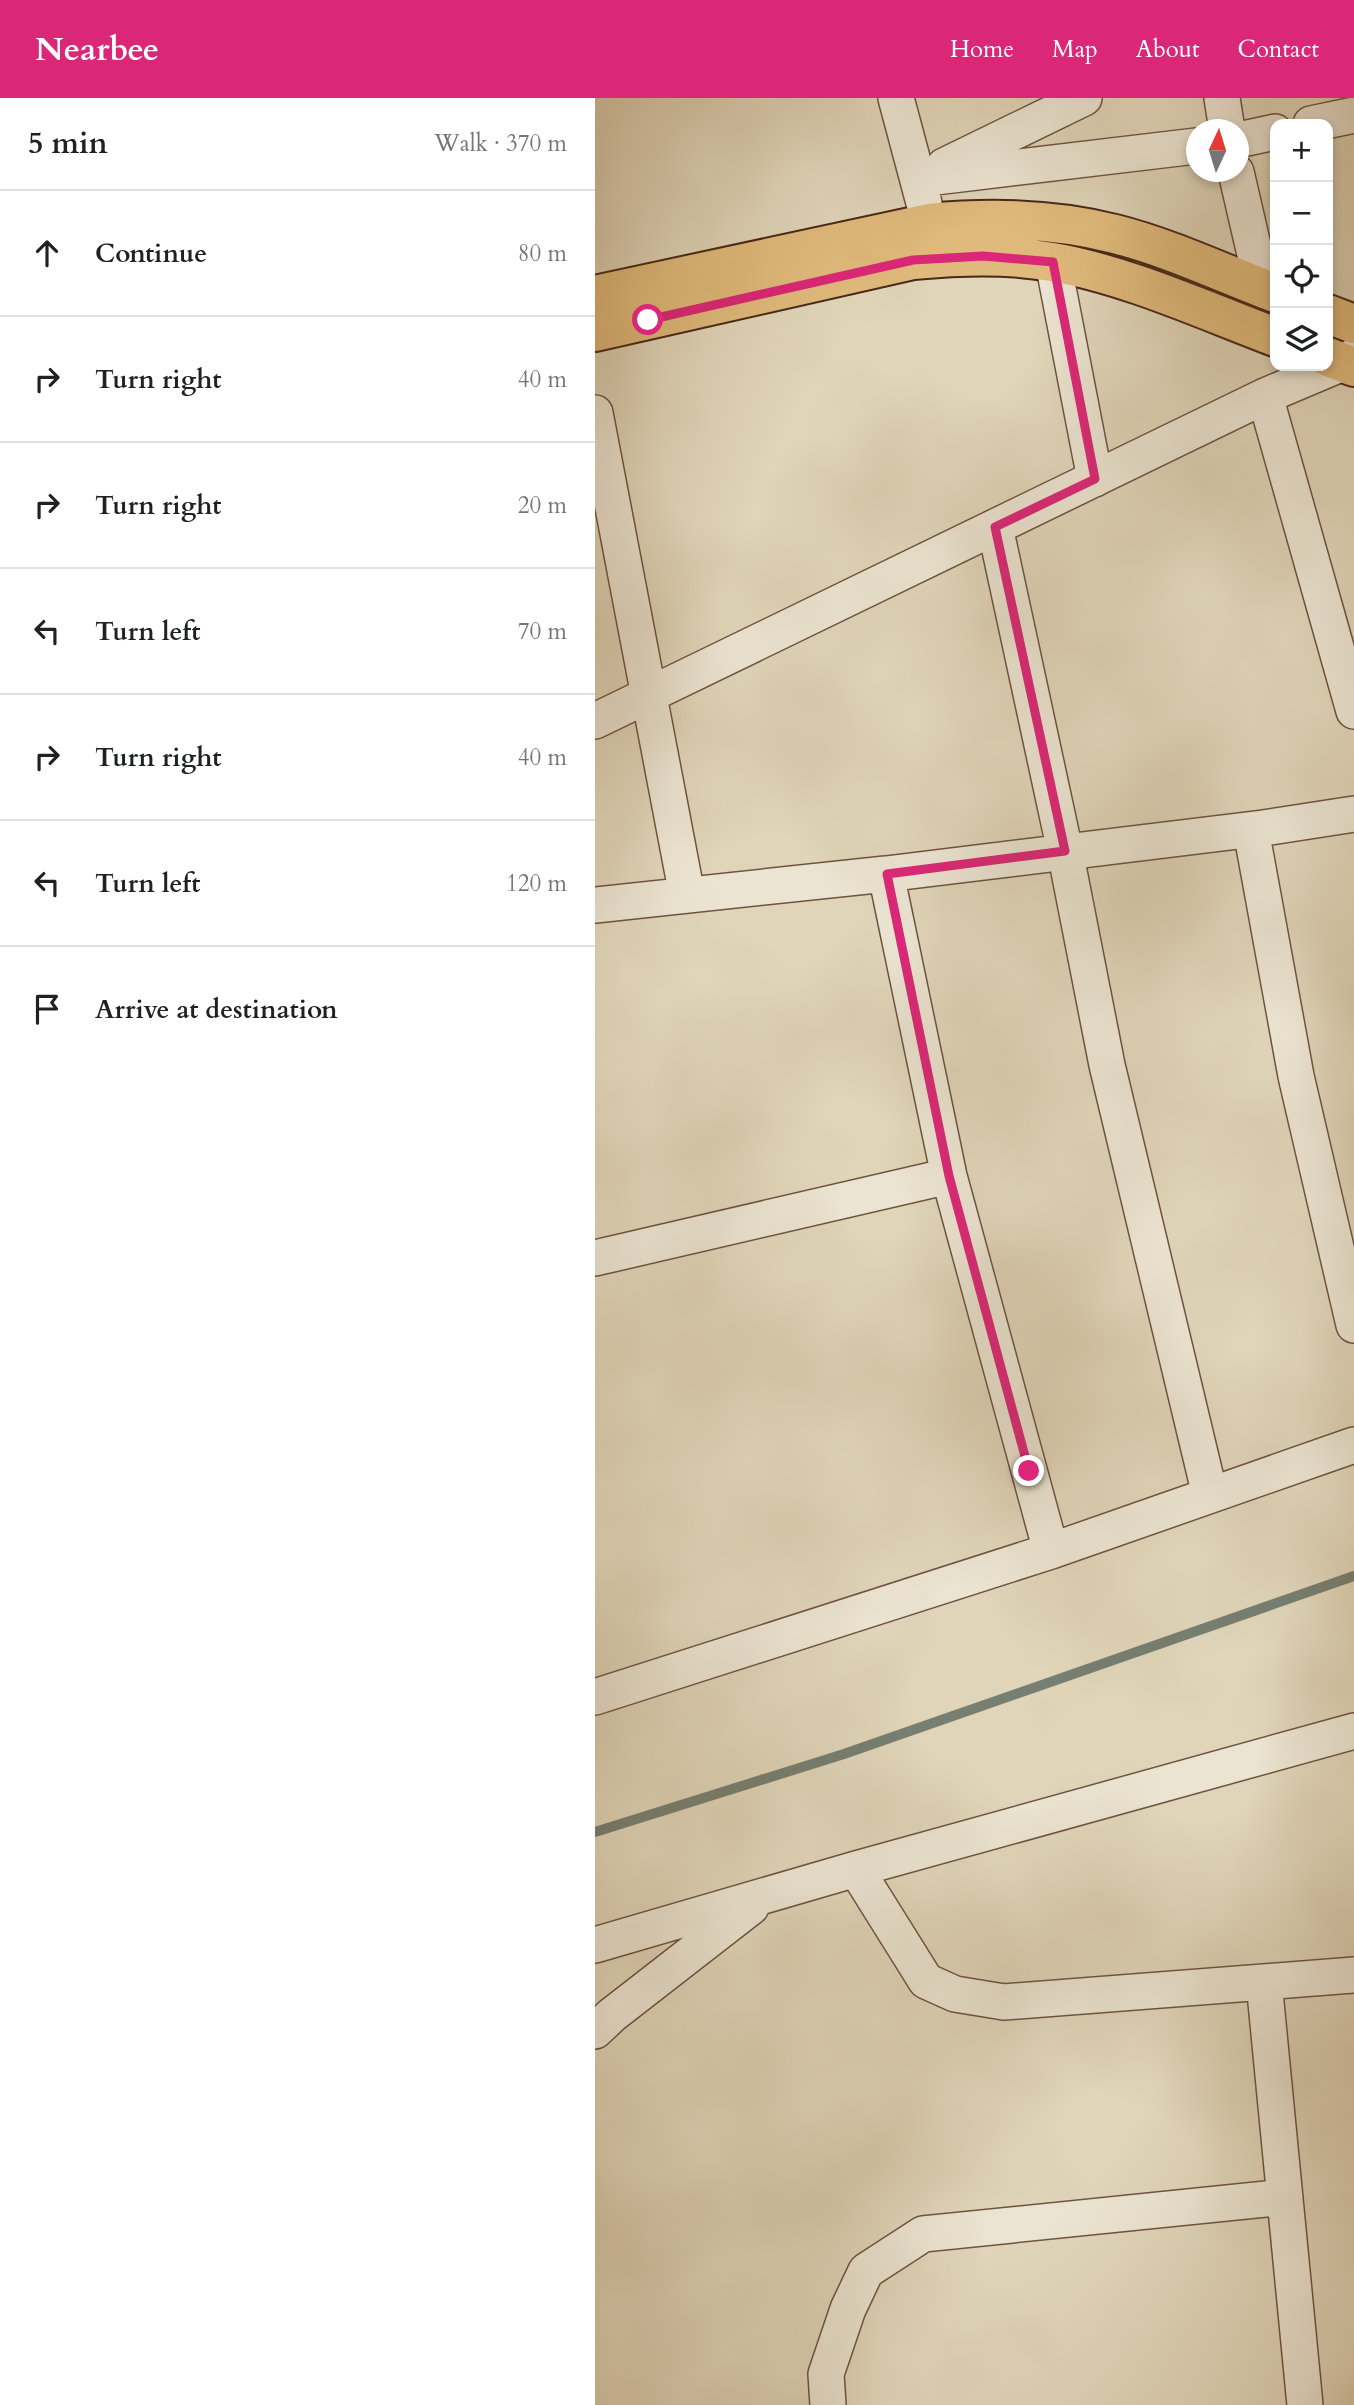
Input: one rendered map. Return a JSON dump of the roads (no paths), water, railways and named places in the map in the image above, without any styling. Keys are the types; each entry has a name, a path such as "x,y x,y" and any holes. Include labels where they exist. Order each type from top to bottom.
{"main road":[{"path":"595,295 929,223 999,219 1069,224 1115,234 1160,248 1269,291"},
{"path":"595,332 913,260 983,256 1053,262 1111,277 1270,335"},
{"path":"1333,316 1354,324"}],"street":[{"path":"896,98 929,223"},
{"path":"919,179 1084,98"},
{"path":"1222,98 1225,119"},
{"path":"1333,119 1354,115"},
{"path":"1249,138 1270,133"},
{"path":"919,179 1186,147"},
{"path":"1239,182 1269,291"},
{"path":"1053,262 1095,479"},
{"path":"595,721 1265,396 1345,361"},
{"path":"1265,396 1354,711"},
{"path":"595,413 687,895"},
{"path":"995,527 1065,851 1107,1065 1210,1495"},
{"path":"595,905 887,874 1251,830 1354,814"},
{"path":"1251,830 1296,1076 1354,1325"},
{"path":"887,874 949,1176 1051,1551"},
{"path":"595,1258 949,1176"},
{"path":"595,1696 1051,1551 1354,1445"},
{"path":"595,1945 856,1869 1354,1731"},
{"path":"856,1869 926,1981 955,1994 1004,2002 1354,1975"},
{"path":"595,2031 622,2007 769,1894"},
{"path":"1264,1982 1305,2405"},
{"path":"828,2405 826,2374 848,2309 866,2272 923,2234 1285,2197"}],"waterway":[{"path":"595,1832 844,1754 1354,1576"}]}
